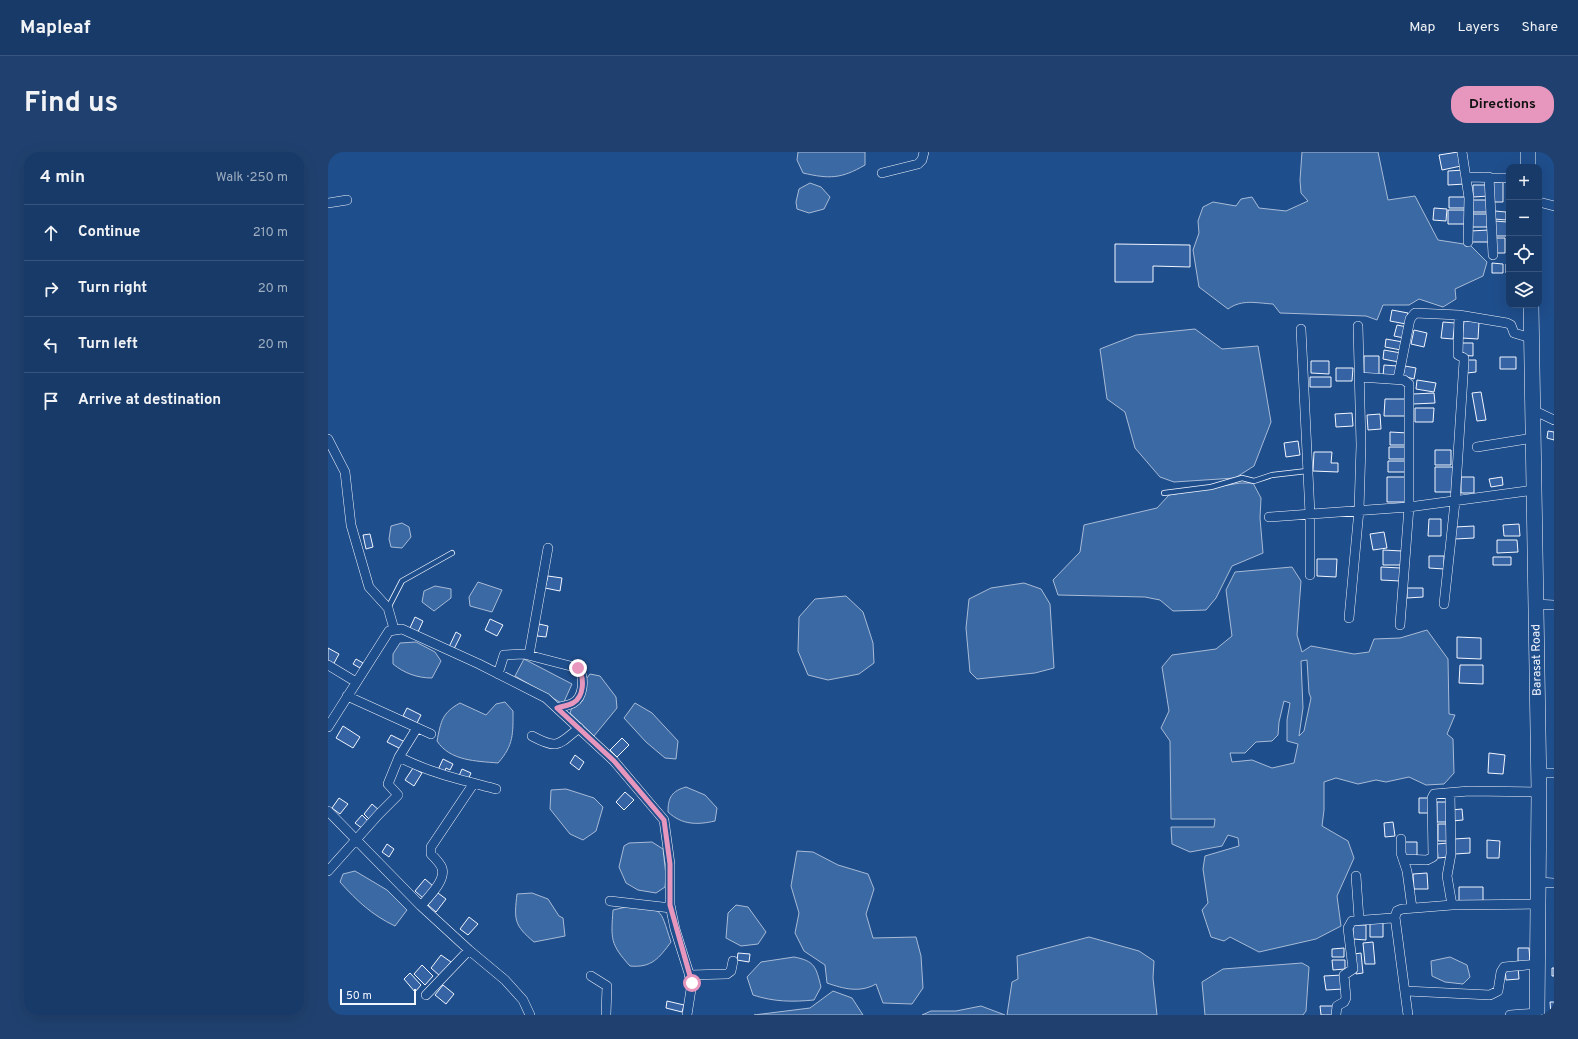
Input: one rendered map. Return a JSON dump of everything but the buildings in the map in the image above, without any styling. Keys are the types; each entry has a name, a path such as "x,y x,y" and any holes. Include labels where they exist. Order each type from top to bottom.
{"main road":[{"path":"1528,152 1528,164"},
{"name":"Barasat Road","path":"1531,308 1538,773 1547,882 1538,904 1539,964 1537,1014"}],"street":[{"path":"882,173 918,164 922,160 924,152"},
{"path":"1462,152 1469,198 1468,242"},
{"path":"1467,177 1506,178"},
{"path":"1489,177 1493,255"},
{"path":"328,203 347,200"},
{"path":"1542,203 1554,206"},
{"path":"1398,379 1411,316 1420,312 1459,315 1509,323 1514,333 1531,338"},
{"path":"1444,604 1455,502 1464,361 1464,358 1458,355 1459,315"},
{"path":"1349,618 1359,510 1361,445 1358,326"},
{"path":"1301,329 1310,514 1310,575"},
{"path":"1359,377 1398,379 1406,381 1410,388 1409,507 1400,625"},
{"path":"1533,410 1554,420"},
{"path":"1477,447 1533,438"},
{"path":"328,439 345,472 351,525 369,587 388,608 394,630"},
{"path":"1269,517 1409,507 1455,502 1534,490"},
{"path":"528,655 548,548"},
{"path":"1535,604 1554,605"},
{"path":"328,727 389,631 394,630 402,629 479,664 546,698 614,761 664,820 670,864 671,908 692,983 687,1015"},
{"path":"498,674 504,655 528,655 574,666 581,672 582,687 575,702 557,708"},
{"path":"328,665 356,682"},
{"path":"347,696 431,734"},
{"path":"328,871 398,795 388,784 400,757 417,728"},
{"path":"532,736 547,744 554,745 561,743 579,728"},
{"path":"400,757 444,776 496,789"},
{"path":"1538,773 1554,773"},
{"path":"421,906 437,886 443,874 442,866 431,854 431,847 474,783"},
{"path":"1403,859 1427,860 1433,857 1433,796 1437,793 1539,792"},
{"path":"1450,793 1451,854 1447,876 1452,905"},
{"path":"328,811 421,906 469,950 505,980 523,1000 530,1015"},
{"path":"1401,839 1401,853 1407,871 1412,908"},
{"path":"1356,876 1359,919"},
{"path":"610,901 671,908"},
{"path":"1408,1015 1395,917 1399,909 1452,905 1538,904"},
{"path":"1336,1015 1337,1006 1344,1002 1346,998 1344,975 1353,969 1348,926 1352,920 1395,917"},
{"path":"426,995 469,950"},
{"path":"689,975 727,974 731,972 733,961"},
{"path":"1406,991 1490,995 1498,991 1501,972 1504,967 1539,964"},
{"path":"591,976 607,986 606,1015"},
{"path":"1510,1015 1537,1014"}],"lane":[{"path":"1164,493 1211,487 1242,478 1254,481 1272,475 1307,471"},
{"path":"388,608 402,581 452,553"}],"water":[{"path":"798,152 865,152 865,165 857,170 842,175 828,177 812,175 803,173 797,160"},
{"path":"1302,152 1378,152 1388,200 1415,196 1438,240 1470,245 1487,262 1483,276 1455,289 1456,299 1443,307 1419,299 1409,305 1383,305 1377,320 1366,316 1280,313 1273,304 1244,303 1228,309 1199,287 1193,250 1199,233 1198,221 1203,207 1213,202 1236,206 1241,199 1252,197 1259,208 1286,211 1308,201 1301,193 1300,180"},
{"path":"810,183 821,187 830,197 824,209 809,213 797,209 796,202 799,189"},
{"path":"1195,329 1222,349 1258,346 1271,422 1254,466 1235,478 1174,482 1160,477 1135,448 1125,412 1107,399 1100,349 1136,335"},
{"path":"1240,483 1253,483 1261,498 1260,518 1263,553 1232,566 1216,598 1206,610 1173,611 1160,600 1145,597 1058,595 1053,580 1080,552 1084,525 1157,508 1169,495"},
{"path":"402,523 409,527 411,537 402,548 391,547 389,539 391,526"},
{"path":"1292,567 1301,581 1297,635 1302,652 1311,646 1354,654 1369,652 1374,639 1400,638 1427,630 1448,659 1449,714 1455,715 1447,734 1453,739 1454,773 1444,784 1426,785 1409,777 1386,782 1376,780 1358,784 1336,778 1324,782 1324,810 1322,826 1348,841 1354,858 1337,896 1341,926 1316,939 1259,952 1230,937 1224,941 1211,937 1202,910 1208,903 1203,869 1205,856 1239,846 1238,838 1228,835 1222,846 1190,852 1172,844 1171,827 1214,827 1215,819 1171,819 1170,741 1161,728 1169,711 1162,667 1172,655 1216,649 1232,636 1226,590 1235,572","holes":["1307,660 1309,693 1311,698 1304,731 1299,736 1303,708 1301,661","1284,701 1290,703 1287,720 1287,741 1298,744 1294,763 1272,768 1252,760 1232,762 1230,753 1245,753 1256,742 1272,741 1278,735 1279,722"]},
{"path":"478,582 502,590 492,612 470,606 469,597"},
{"path":"1024,583 1041,589 1050,604 1054,668 1035,673 977,679 970,672 966,628 969,599 991,588"},
{"path":"435,586 451,589 451,598 434,611 422,602 424,591"},
{"path":"846,596 863,612 873,643 874,663 859,674 828,680 808,675 798,651 799,617 815,599"},
{"path":"416,642 435,652 441,661 432,678 411,674 393,664 393,654 400,643"},
{"path":"524,659 572,684 563,704 515,676"},
{"path":"590,674 600,676 616,697 617,708 594,736 570,713 579,688"},
{"path":"505,702 513,711 512,738 507,750 498,763 464,759 449,753 442,748 437,741 443,718 449,710 460,703 486,715 496,704"},
{"path":"635,703 652,713 678,741 676,759 665,758 646,742 624,718"},
{"path":"686,787 705,795 717,808 715,821 702,823 684,822 668,812 669,802 672,795 677,790"},
{"path":"566,789 594,798 603,807 596,831 583,840 570,834 550,809 551,790"},
{"path":"652,842 663,849 666,876 665,887 656,893 638,890 626,883 619,867 624,846 629,843"},
{"path":"797,851 813,852 838,865 868,874 874,889 866,914 873,938 916,937 921,956 923,988 912,1004 883,1003 876,984 870,987 852,989 827,983 825,965 804,951 795,933 799,913 791,886"},
{"path":"355,871 387,890 407,910 395,926 365,907 340,882 343,874"},
{"path":"532,893 548,899 559,916 563,918 565,936 534,942 522,931 516,916 517,894"},
{"path":"736,905 748,907 766,932 758,944 741,946 726,938 728,913"},
{"path":"626,907 654,909 662,916 671,942 659,957 649,964 630,966 615,946 612,935 613,910"},
{"path":"1089,937 1139,951 1154,961 1153,978 1157,1015 1007,1015 1012,982 1018,979 1017,956"},
{"path":"794,957 810,963 814,966 818,974 821,987 814,1000 784,1001 753,995 747,977 761,962"},
{"path":"1450,957 1467,965 1470,977 1463,984 1445,982 1432,976 1431,961"},
{"path":"1302,963 1309,967 1306,1011 1303,1015 1205,1015 1202,982 1223,969"},
{"path":"833,991 852,998 863,1015 754,1015 810,1008"},
{"path":"981,1006 1005,1015 922,1015 931,1011 956,1011"}],"route":[{"path":"578,668 582,675 582,687 575,702 557,708 614,761 664,820 670,864 670,905 675,929 692,983"}]}
